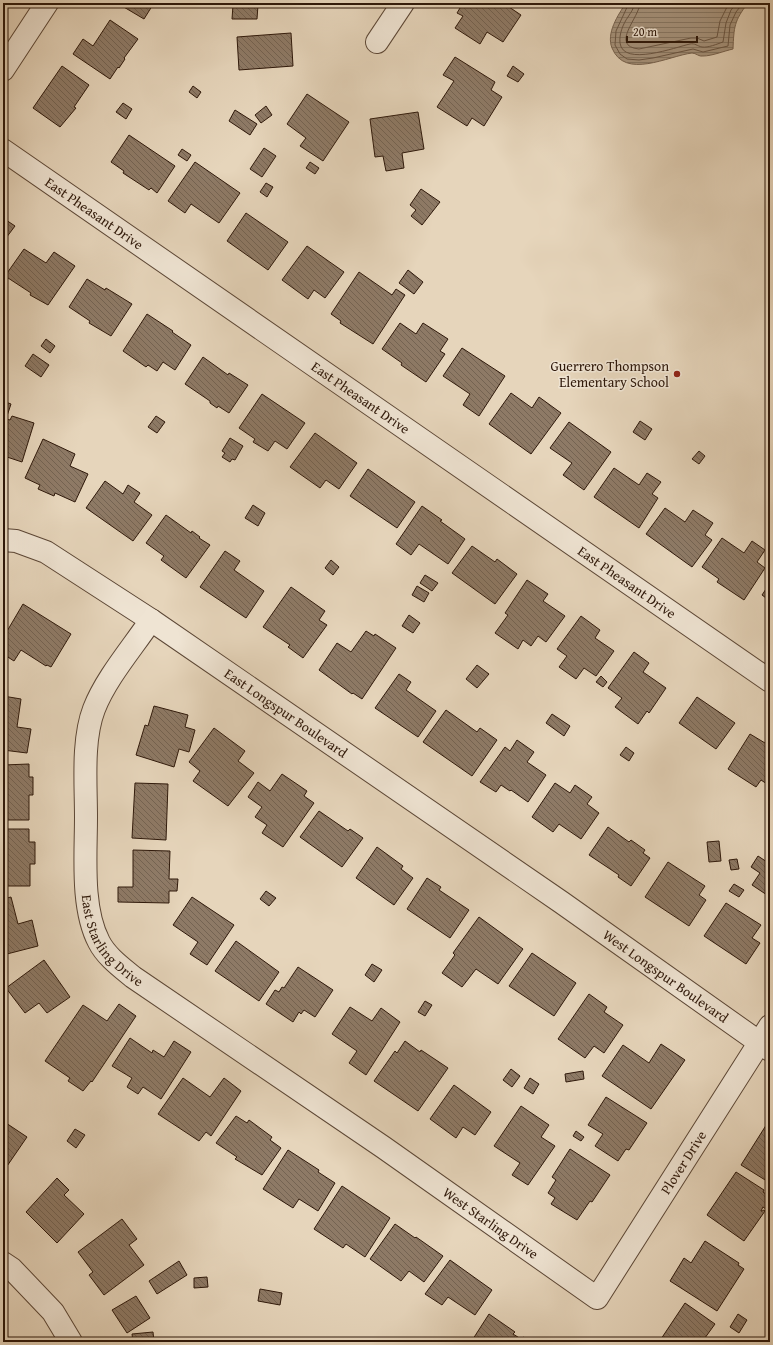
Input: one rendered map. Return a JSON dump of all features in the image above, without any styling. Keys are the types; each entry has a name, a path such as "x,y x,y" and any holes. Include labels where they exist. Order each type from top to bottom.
{"street":[{"path":"3,70 47,3"},
{"path":"377,42 403,3"},
{"name":"East Pheasant Drive","path":"3,150 770,681"},
{"name":"East Longspur Boulevard","path":"3,540 16,542 46,552 151,620 561,902"},
{"name":"East Starling Drive","path":"151,620 109,681 94,709 88,738 86,761 86,888 90,917 99,943 114,961 133,977 383,1147"},
{"name":"West Longspur Boulevard","path":"561,902 766,1040"},
{"name":"Plover Drive","path":"597,1298 766,1040"},
{"name":"West Starling Drive","path":"383,1147 597,1298"},
{"path":"3,1263 12,1270 53,1312 71,1342"}],"water":[{"path":"626,3 748,3 737,20 733,49 707,56 700,56 692,53 648,64 637,64 627,63 618,58 612,48 612,30"}],"building":[{"path":"117,3 154,3 144,19"},
{"path":"463,3 503,3 521,15 503,42 487,32 480,44 455,28 463,16 457,13"},
{"path":"233,5 258,5 257,19 232,19"},
{"path":"110,20 138,39 110,79 73,54 83,39 93,46"},
{"path":"291,33 293,66 239,70 237,37"},
{"path":"455,57 495,82 491,90 502,97 484,126 472,118 467,126 437,107 454,81 443,75"},
{"path":"62,66 89,85 74,107 76,108 60,127 33,108"},
{"path":"513,66 524,74 518,82 507,76"},
{"path":"193,86 201,92 197,98 189,92"},
{"path":"307,94 349,122 323,161 300,146 306,138 287,124"},
{"path":"123,103 132,109 126,119 116,112"},
{"path":"266,106 272,115 261,123 255,115"},
{"path":"235,110 257,124 250,135 229,121"},
{"path":"418,112 424,149 402,153 404,168 386,171 383,156 375,157 370,119"},
{"path":"129,135 175,166 157,193 151,188 149,190 123,173 124,171 111,162"},
{"path":"264,148 276,156 262,177 250,169"},
{"path":"182,149 191,155 187,161 178,155"},
{"path":"195,162 240,193 219,223 191,204 185,213 168,201"},
{"path":"310,162 319,168 315,174 306,168"},
{"path":"266,183 273,187 267,197 260,192"},
{"path":"421,189 440,202 422,225 411,216 416,210 410,205"},
{"path":"246,213 288,242 268,270 227,241"},
{"path":"3,218 15,226 3,242"},
{"path":"307,246 344,272 325,298 314,290 308,299 282,280"},
{"path":"24,249 46,263 54,252 75,266 48,305 30,295 31,293 5,276"},
{"path":"408,270 423,282 414,294 399,283"},
{"path":"359,272 392,295 396,289 405,295 373,344 340,323 341,321 331,314"},
{"path":"87,279 105,290 106,288 132,304 111,336 89,323 90,321 69,307"},
{"path":"147,314 191,345 175,370 163,362 157,371 148,365 146,367 123,351"},
{"path":"400,323 416,334 423,323 448,339 440,351 445,354 426,382 401,365 402,363 382,349"},
{"path":"46,339 55,346 50,353 41,346"},
{"path":"462,348 505,376 479,416 463,405 470,394 443,376"},
{"path":"33,354 49,365 41,377 25,366"},
{"path":"203,357 228,375 229,373 248,385 229,413 218,406 217,408 210,403 210,401 185,384"},
{"path":"511,393 532,408 539,397 561,413 531,454 489,424"},
{"path":"262,394 305,423 287,449 275,441 268,451 253,442 255,439 239,428"},
{"path":"3,401 11,404 6,419 10,420 12,416 34,423 22,462 7,457 6,462 3,461"},
{"path":"156,416 165,422 157,433 148,427"},
{"path":"640,421 652,429 645,440 633,432"},
{"path":"569,422 611,452 584,490 563,475 572,463 550,448"},
{"path":"315,433 357,463 339,489 326,480 320,488 290,467"},
{"path":"230,438 243,446 235,460 232,459 230,462 222,457 225,453 222,451"},
{"path":"43,439 75,454 70,466 88,474 75,502 55,493 54,496 38,489 40,485 25,478"},
{"path":"699,451 705,456 699,464 692,459"},
{"path":"614,468 639,485 647,473 661,482 652,494 658,498 639,528 594,497"},
{"path":"368,469 415,502 397,528 350,496"},
{"path":"105,481 123,494 128,485 140,493 134,502 152,515 133,541 86,508"},
{"path":"253,505 265,513 258,526 245,518"},
{"path":"422,506 465,539 448,564 419,544 411,555 396,544"},
{"path":"665,508 685,522 693,510 713,523 705,535 712,540 692,567 646,534"},
{"path":"166,515 191,533 192,531 200,537 199,538 210,545 186,578 161,560 164,556 146,543"},
{"path":"722,538 744,553 752,541 765,550 757,562 765,568 744,600 717,582 719,579 702,567"},
{"path":"472,546 495,562 497,559 517,574 495,604 452,573"},
{"path":"225,551 240,561 234,570 264,591 246,618 200,587"},
{"path":"331,560 339,567 333,575 325,568"},
{"path":"425,575 438,583 432,591 420,583"},
{"path":"527,580 548,594 543,601 565,616 546,642 538,636 531,646 523,640 518,649 495,633 508,615 505,613"},
{"path":"770,583 770,601 762,595"},
{"path":"417,586 429,593 424,602 412,595"},
{"path":"291,587 325,611 319,620 327,625 303,658 288,647 290,645 263,627"},
{"path":"23,604 71,634 51,667 46,666 21,650 14,661 3,654 3,638"},
{"path":"409,615 420,623 413,633 402,626"},
{"path":"581,616 600,630 595,638 614,651 596,676 584,668 576,679 559,667 567,656 557,649"},
{"path":"366,631 374,636 375,634 396,648 362,699 353,693 352,694 319,670 337,643 351,652"},
{"path":"634,652 649,663 643,672 666,688 649,713 647,711 638,724 615,707 622,698 608,688"},
{"path":"477,665 489,674 477,688 466,679"},
{"path":"399,674 411,682 406,690 436,711 418,737 375,708"},
{"path":"601,676 607,682 603,687 596,682"},
{"path":"3,696 21,699 17,727 31,729 27,753 3,750"},
{"path":"697,697 735,723 716,749 679,723"},
{"path":"154,706 188,715 185,727 195,730 189,752 179,749 174,767 136,755 145,725 148,726"},
{"path":"446,710 477,732 480,728 497,740 472,776 423,742"},
{"path":"552,714 570,726 564,736 546,723"},
{"path":"214,728 245,751 238,761 254,773 228,806 193,781 200,771 189,762"},
{"path":"750,734 770,746 770,786 761,780 756,787 728,769"},
{"path":"517,740 534,752 527,762 546,775 528,802 501,785 496,792 480,782 505,747 510,751"},
{"path":"626,747 634,753 629,761 620,755"},
{"path":"29,764 29,777 33,777 33,795 29,795 29,820 3,820 3,765"},
{"path":"282,774 307,791 304,796 314,803 283,847 262,833 267,825 255,817 262,807 248,797 258,782 270,791"},
{"path":"135,783 168,784 166,840 132,838"},
{"path":"555,783 570,793 575,785 592,797 587,804 599,813 581,839 559,824 553,832 532,817"},
{"path":"319,811 348,831 350,829 363,838 342,867 300,837"},
{"path":"608,827 629,842 631,840 645,850 643,853 650,858 631,886 618,877 619,875 589,855"},
{"path":"3,829 29,829 29,842 35,842 35,864 30,864 30,886 3,886"},
{"path":"719,841 721,861 709,862 707,842"},
{"path":"377,847 403,866 401,869 413,878 394,905 356,878"},
{"path":"133,850 170,851 169,879 178,879 177,891 169,891 169,903 118,902 118,887 133,887"},
{"path":"758,856 767,862 770,857 770,897 752,885 760,873 751,867"},
{"path":"737,859 739,869 731,870 729,860"},
{"path":"668,862 705,886 699,895 706,900 689,926 645,897"},
{"path":"427,878 441,887 439,890 469,910 450,938 407,909"},
{"path":"734,884 744,890 739,897 729,891"},
{"path":"266,891 276,898 269,906 260,899"},
{"path":"11,897 18,924 32,920 38,946 3,955 3,899"},
{"path":"192,897 234,925 207,965 190,954 198,942 173,925"},
{"path":"726,903 761,925 752,938 760,943 746,964 704,936"},
{"path":"479,917 523,949 498,984 476,969 462,987 442,973 455,955 453,953"},
{"path":"236,941 279,972 259,1001 215,971"},
{"path":"532,953 576,983 554,1016 509,986"},
{"path":"44,960 70,997 47,1013 39,1003 25,1013 6,988"},
{"path":"372,964 382,970 374,982 365,975"},
{"path":"298,967 333,990 315,1017 304,1010 301,1014 299,1012 293,1022 266,1004 275,990 279,992 282,987 284,988"},
{"path":"589,994 607,1007 604,1012 623,1025 604,1053 594,1046 585,1058 558,1039"},
{"path":"425,1001 432,1005 425,1016 418,1012"},
{"path":"119,1004 136,1016 92,1082 91,1081 83,1091 68,1081 70,1078 45,1061 83,1005 107,1021"},
{"path":"350,1007 372,1021 381,1008 400,1022 366,1075 349,1063 357,1051 332,1034"},
{"path":"130,1038 152,1053 153,1050 164,1057 174,1041 191,1052 161,1099 143,1087 138,1094 127,1087 132,1078 112,1066"},
{"path":"405,1041 420,1052 421,1050 448,1068 418,1111 374,1081 395,1051 397,1053"},
{"path":"661,1044 685,1060 651,1109 602,1076 623,1045 649,1063"},
{"path":"511,1069 520,1076 512,1087 503,1080"},
{"path":"583,1071 584,1079 566,1082 565,1074"},
{"path":"183,1078 210,1097 224,1078 241,1091 211,1136 206,1132 199,1141 158,1114"},
{"path":"530,1078 539,1084 533,1094 524,1088"},
{"path":"454,1085 491,1112 475,1135 463,1127 456,1138 430,1119"},
{"path":"606,1097 647,1123 629,1150 626,1149 618,1161 595,1146 603,1134 588,1125"},
{"path":"521,1106 549,1125 541,1137 555,1146 528,1185 512,1175 520,1163 494,1146"},
{"path":"236,1116 247,1123 249,1120 272,1137 270,1140 281,1148 262,1175 235,1159 237,1157 216,1143"},
{"path":"770,1119 770,1183 741,1165"},
{"path":"3,1121 27,1137 3,1172"},
{"path":"75,1129 85,1135 76,1148 67,1141"},
{"path":"576,1131 584,1137 581,1141 573,1136"},
{"path":"570,1149 610,1175 592,1202 590,1201 577,1220 551,1204 555,1198 548,1193 556,1180 552,1177"},
{"path":"288,1150 319,1170 318,1172 335,1183 318,1211 299,1199 293,1208 263,1189"},
{"path":"736,1172 764,1190 763,1192 770,1197 770,1212 763,1207 761,1211 765,1211 744,1241 707,1215"},
{"path":"57,1178 69,1190 64,1195 84,1214 57,1243 26,1212"},
{"path":"342,1186 390,1218 365,1257 346,1244 343,1248 314,1229"},
{"path":"122,1219 137,1239 129,1245 144,1265 104,1295 89,1275 93,1272 78,1252"},
{"path":"395,1224 443,1256 424,1282 409,1271 401,1281 370,1259"},
{"path":"705,1241 739,1263 738,1265 744,1269 717,1311 670,1281 684,1258 691,1263"},
{"path":"450,1260 492,1290 475,1315 448,1297 442,1305 425,1294"},
{"path":"179,1261 187,1275 157,1294 149,1281"},
{"path":"207,1277 208,1287 194,1288 194,1278"},
{"path":"260,1289 282,1293 280,1305 258,1301"},
{"path":"136,1296 150,1318 127,1333 112,1310"},
{"path":"685,1303 715,1324 702,1342 659,1342"},
{"path":"489,1314 515,1332 513,1334 521,1339 523,1337 531,1342 471,1342"},
{"path":"738,1314 747,1320 739,1333 730,1327"},
{"path":"153,1332 154,1342 133,1342 132,1334"},
{"path":"184,1339 184,1342 155,1342"}],"place":[{"name":"Guerrero Thompson Elementary School","path":"677,374"}]}
